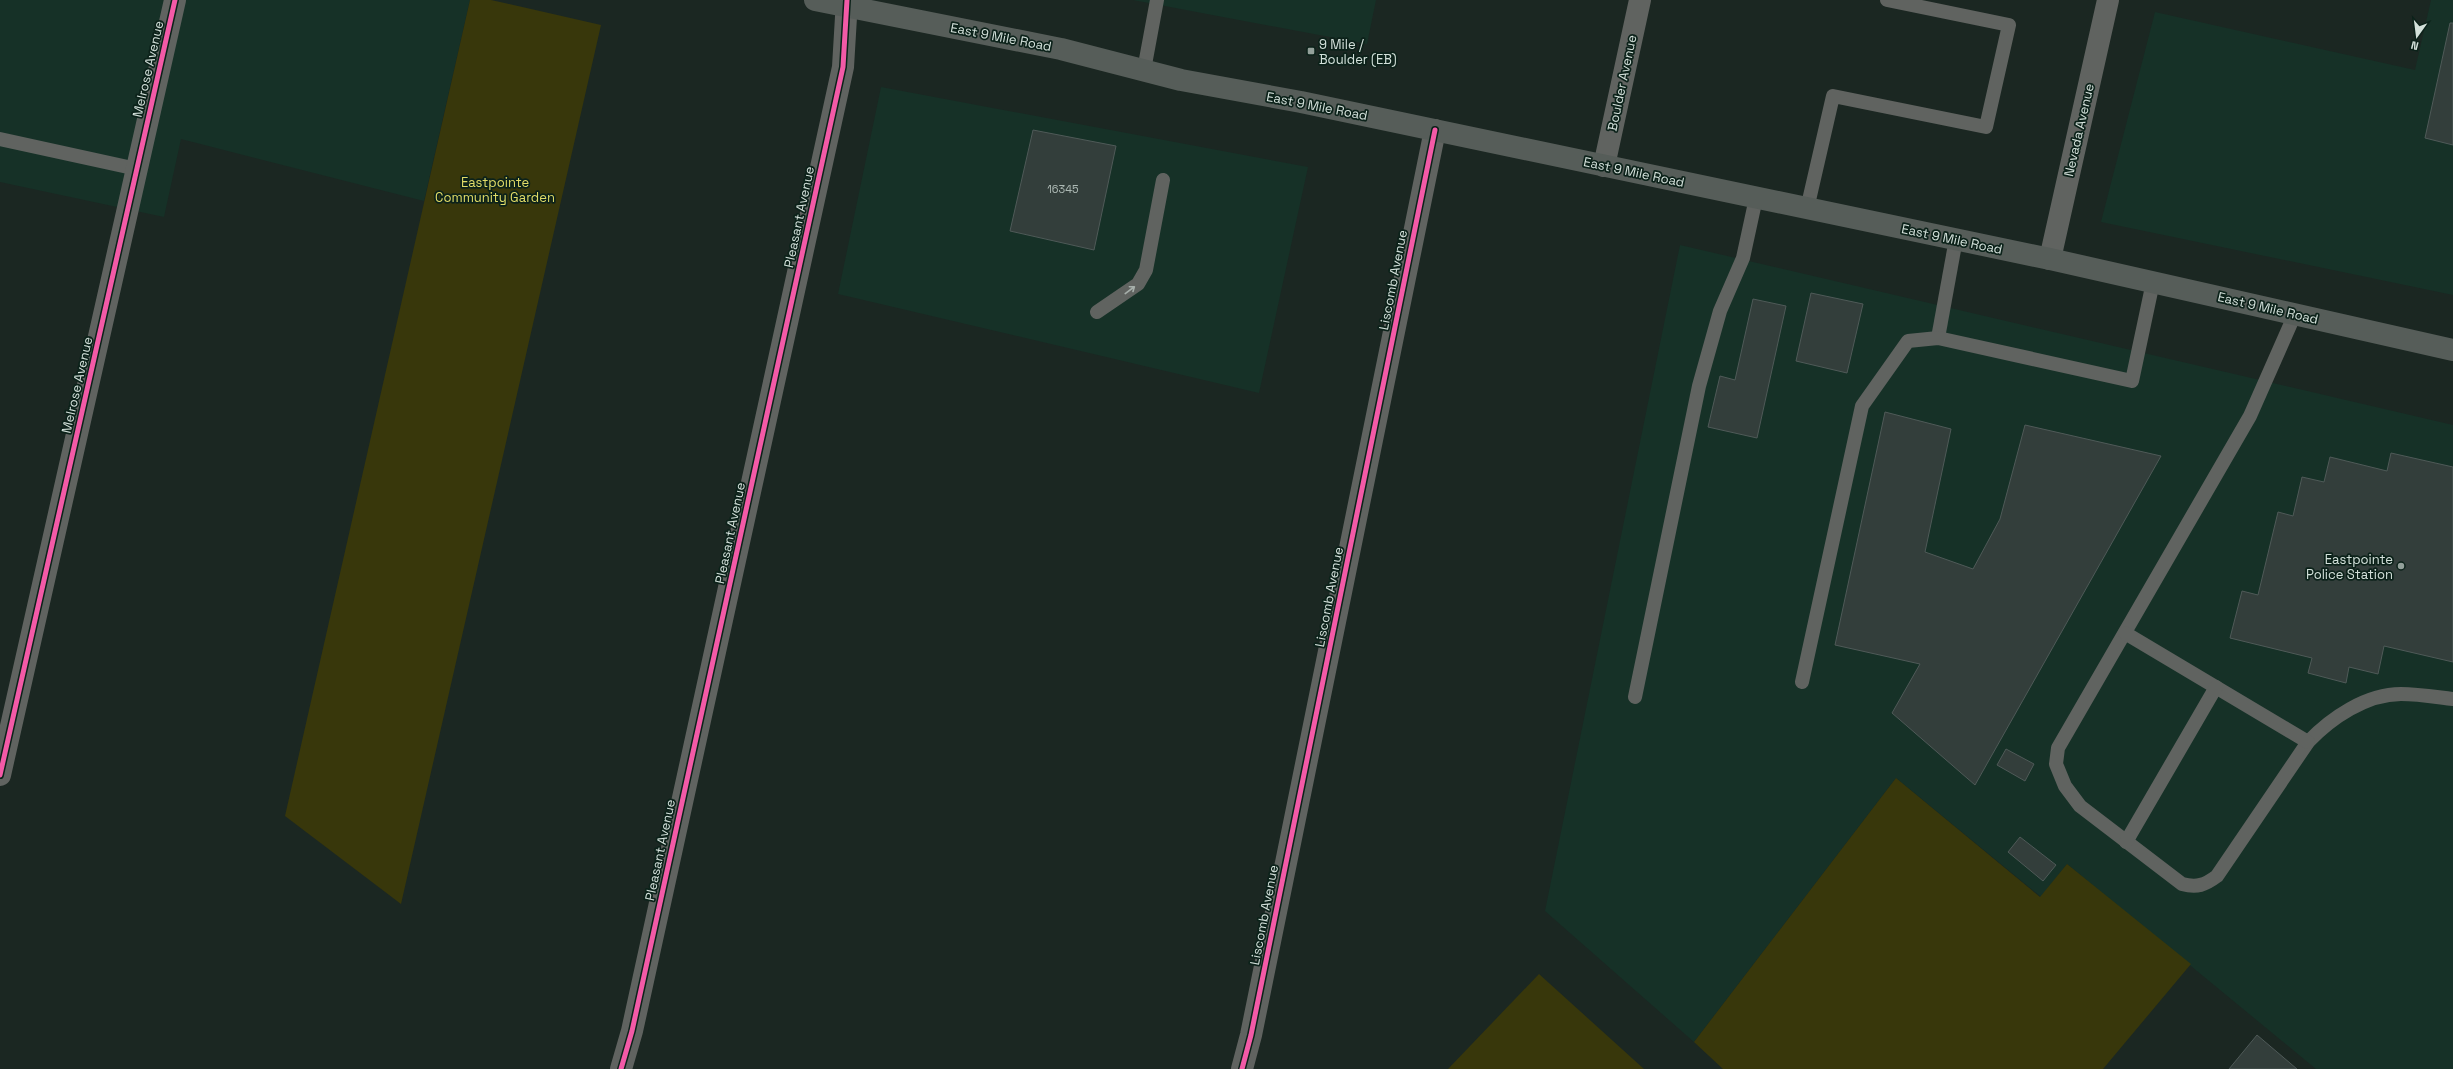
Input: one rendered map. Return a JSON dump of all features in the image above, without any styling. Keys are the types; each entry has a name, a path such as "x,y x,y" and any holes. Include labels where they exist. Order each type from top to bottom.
{"main road":[{"name":"East 9 Mile Road","path":"815,0 847,3 1061,49 1181,80 1435,130 2050,259 2453,350"}],"street":[{"name":"Melrose Avenue","path":"0,774 175,0"},
{"name":"Boulder Avenue","path":"1604,166 1640,0"},
{"name":"Nevada Avenue","path":"2050,259 2108,0"},
{"name":"Pleasant Avenue","path":"621,1069 632,1031 843,67 847,3"},
{"name":"Liscomb Avenue","path":"1242,1069 1251,1035 1435,130"}],"lane":[{"path":"1144,70 1157,0"},
{"path":"1807,209 1833,96 1986,127 2009,25 1887,0"},
{"path":"0,139 137,169"},
{"path":"1097,312 1138,284 1146,270 1163,180"},
{"path":"1635,697 1699,386 1720,311 1743,258 1756,198"},
{"path":"1938,338 1956,239"},
{"path":"1802,682 1862,406 1908,341 1938,338 2132,380 2154,282"},
{"path":"2295,314 2250,416 2058,748 2056,764 2065,786 2080,806 2182,884 2193,887 2206,884 2218,876 2308,742 2326,723 2374,698 2401,694 2453,699"},
{"path":"2125,633 2308,742"},
{"path":"2126,842 2216,687"}],"shaded area":[{"path":"0,0 470,0 424,201 181,139 164,217 0,182"},
{"path":"1133,0 1376,0 1367,44"},
{"path":"2431,0 2453,0 2453,295 2101,222 2155,12 2415,70"},
{"path":"881,87 1308,167 1259,393 838,294"},
{"path":"1680,245 2453,425 2453,1069 2316,1069 2067,864 2041,897 1896,778 1694,1042 1545,911"}],"green space":[{"name":"Eastpointe Community Garden","path":"470,0 491,0 601,25 401,904 285,816"},
{"path":"1896,778 2040,897 2067,864 2191,964 2103,1069 1723,1069 1694,1042"},
{"path":"1539,974 1644,1069 1448,1069"}],"building":[{"path":"2450,23 2453,23 2453,145 2425,138"},
{"path":"1033,130 1116,146 1094,250 1010,231"},
{"path":"1811,293 1863,304 1847,373 1796,361"},
{"path":"1753,299 1786,306 1757,438 1708,427 1720,376 1735,380"},
{"path":"1885,412 1951,429 1925,552 1973,569 2000,519 2025,425 2161,456 1975,785 1892,713 1920,664 1835,645"},
{"path":"2391,453 2453,467 2453,662 2384,646 2378,674 2349,667 2346,683 2308,673 2312,658 2230,638 2242,591 2258,595 2278,512 2293,516 2302,477 2324,482 2330,457 2387,471"},
{"path":"2006,749 2034,764 2025,781 1997,765"},
{"path":"2020,837 2056,865 2043,881 2008,852"},
{"path":"2257,1035 2297,1069 2229,1069"}],"cycle path":[{"path":"0,775 175,0"},
{"path":"621,1069 632,1031 843,67 847,0"},
{"path":"1242,1069 1251,1035 1435,130"}],"place":[{"name":"9 Mile / Boulder (EB)","path":"1311,51"},
{"name":"Eastpointe Police Station","path":"2401,566"}]}
